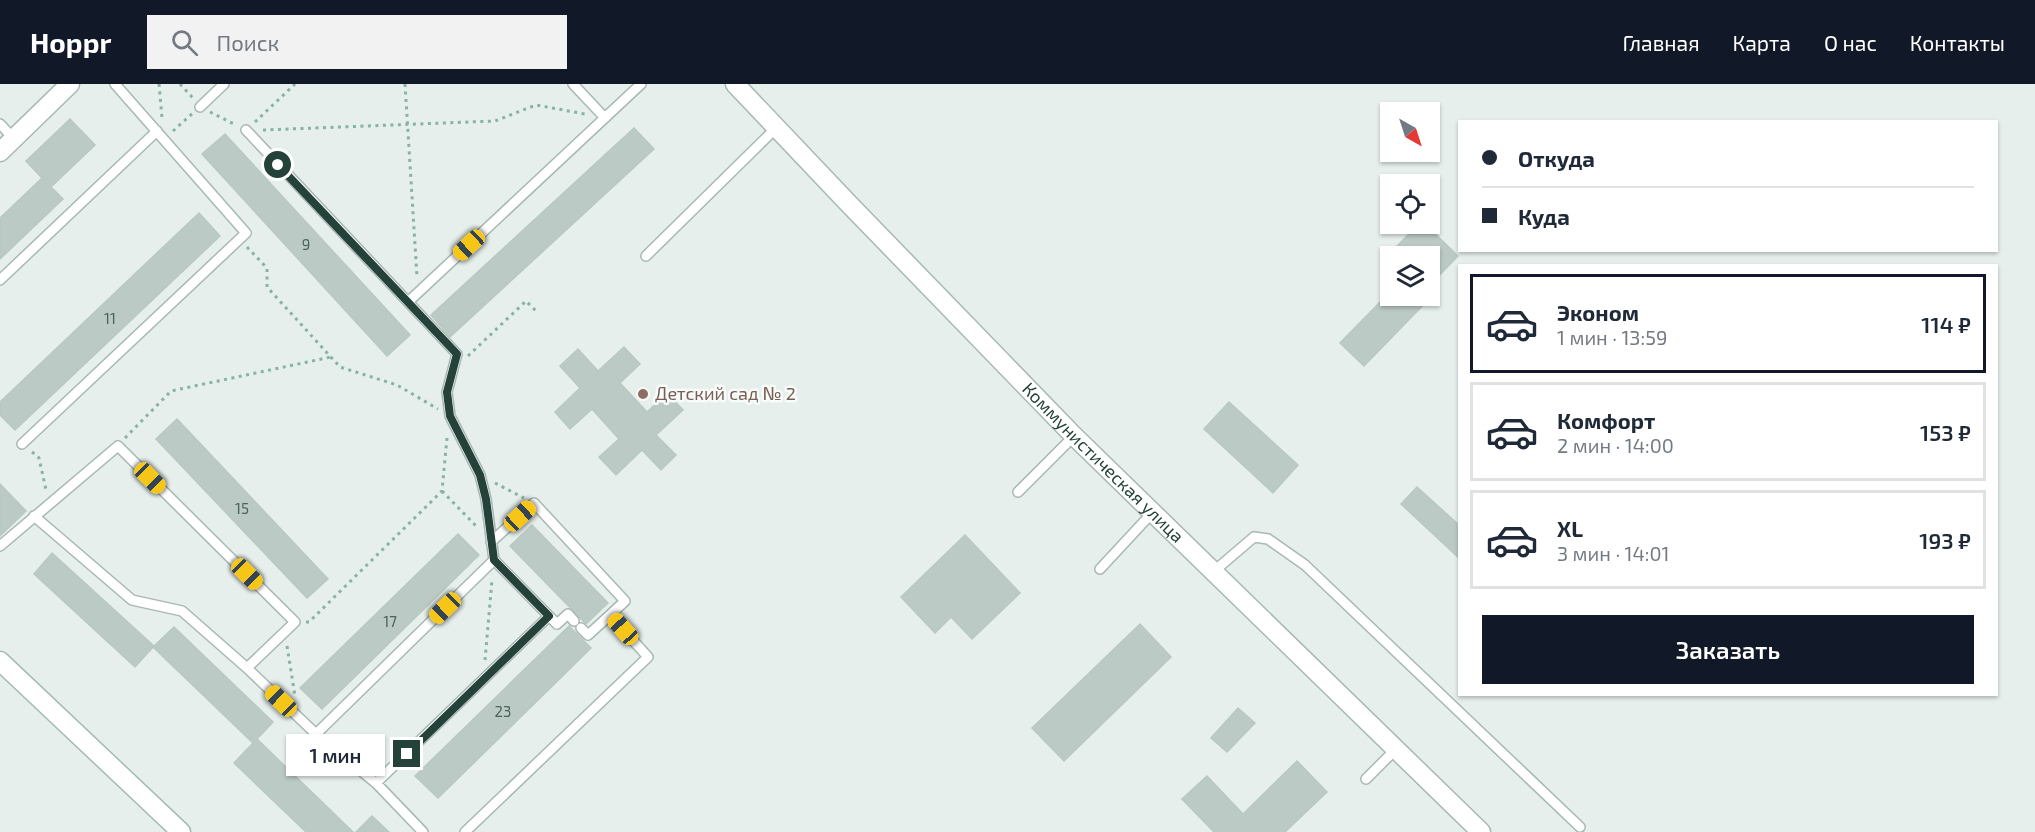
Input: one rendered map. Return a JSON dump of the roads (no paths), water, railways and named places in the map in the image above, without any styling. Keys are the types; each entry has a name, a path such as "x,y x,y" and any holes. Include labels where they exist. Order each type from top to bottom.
{"street":[{"path":"0,152 70,84"},
{"name":"Коммунистическая улица","path":"735,84 1074,436 1481,832"},
{"path":"0,661 181,832"}],"lane":[{"path":"22,444 246,233 115,84"},
{"path":"200,107 224,84"},
{"path":"573,84 605,118"},
{"path":"408,302 642,84"},
{"path":"0,124 13,138"},
{"path":"646,256 776,128"},
{"path":"246,130 457,354 447,392 450,416 480,475 486,499 491,542 494,560 557,624 568,614 588,635 625,601 534,503 491,542"},
{"path":"0,280 157,131"},
{"path":"1018,492 1074,436"},
{"path":"0,546 118,446 295,622 247,668"},
{"path":"1100,569 1152,513"},
{"path":"34,516 132,600 182,611 247,668 316,734 376,783 423,832"},
{"path":"1213,572 1254,537 1268,539 1305,565 1580,827"},
{"path":"316,734 494,560"},
{"path":"465,832 648,657 610,615"},
{"path":"376,783 549,616"},
{"path":"1366,779 1395,750"}],"place":[{"name":"Детский сад № 2","path":"643,394"}]}
